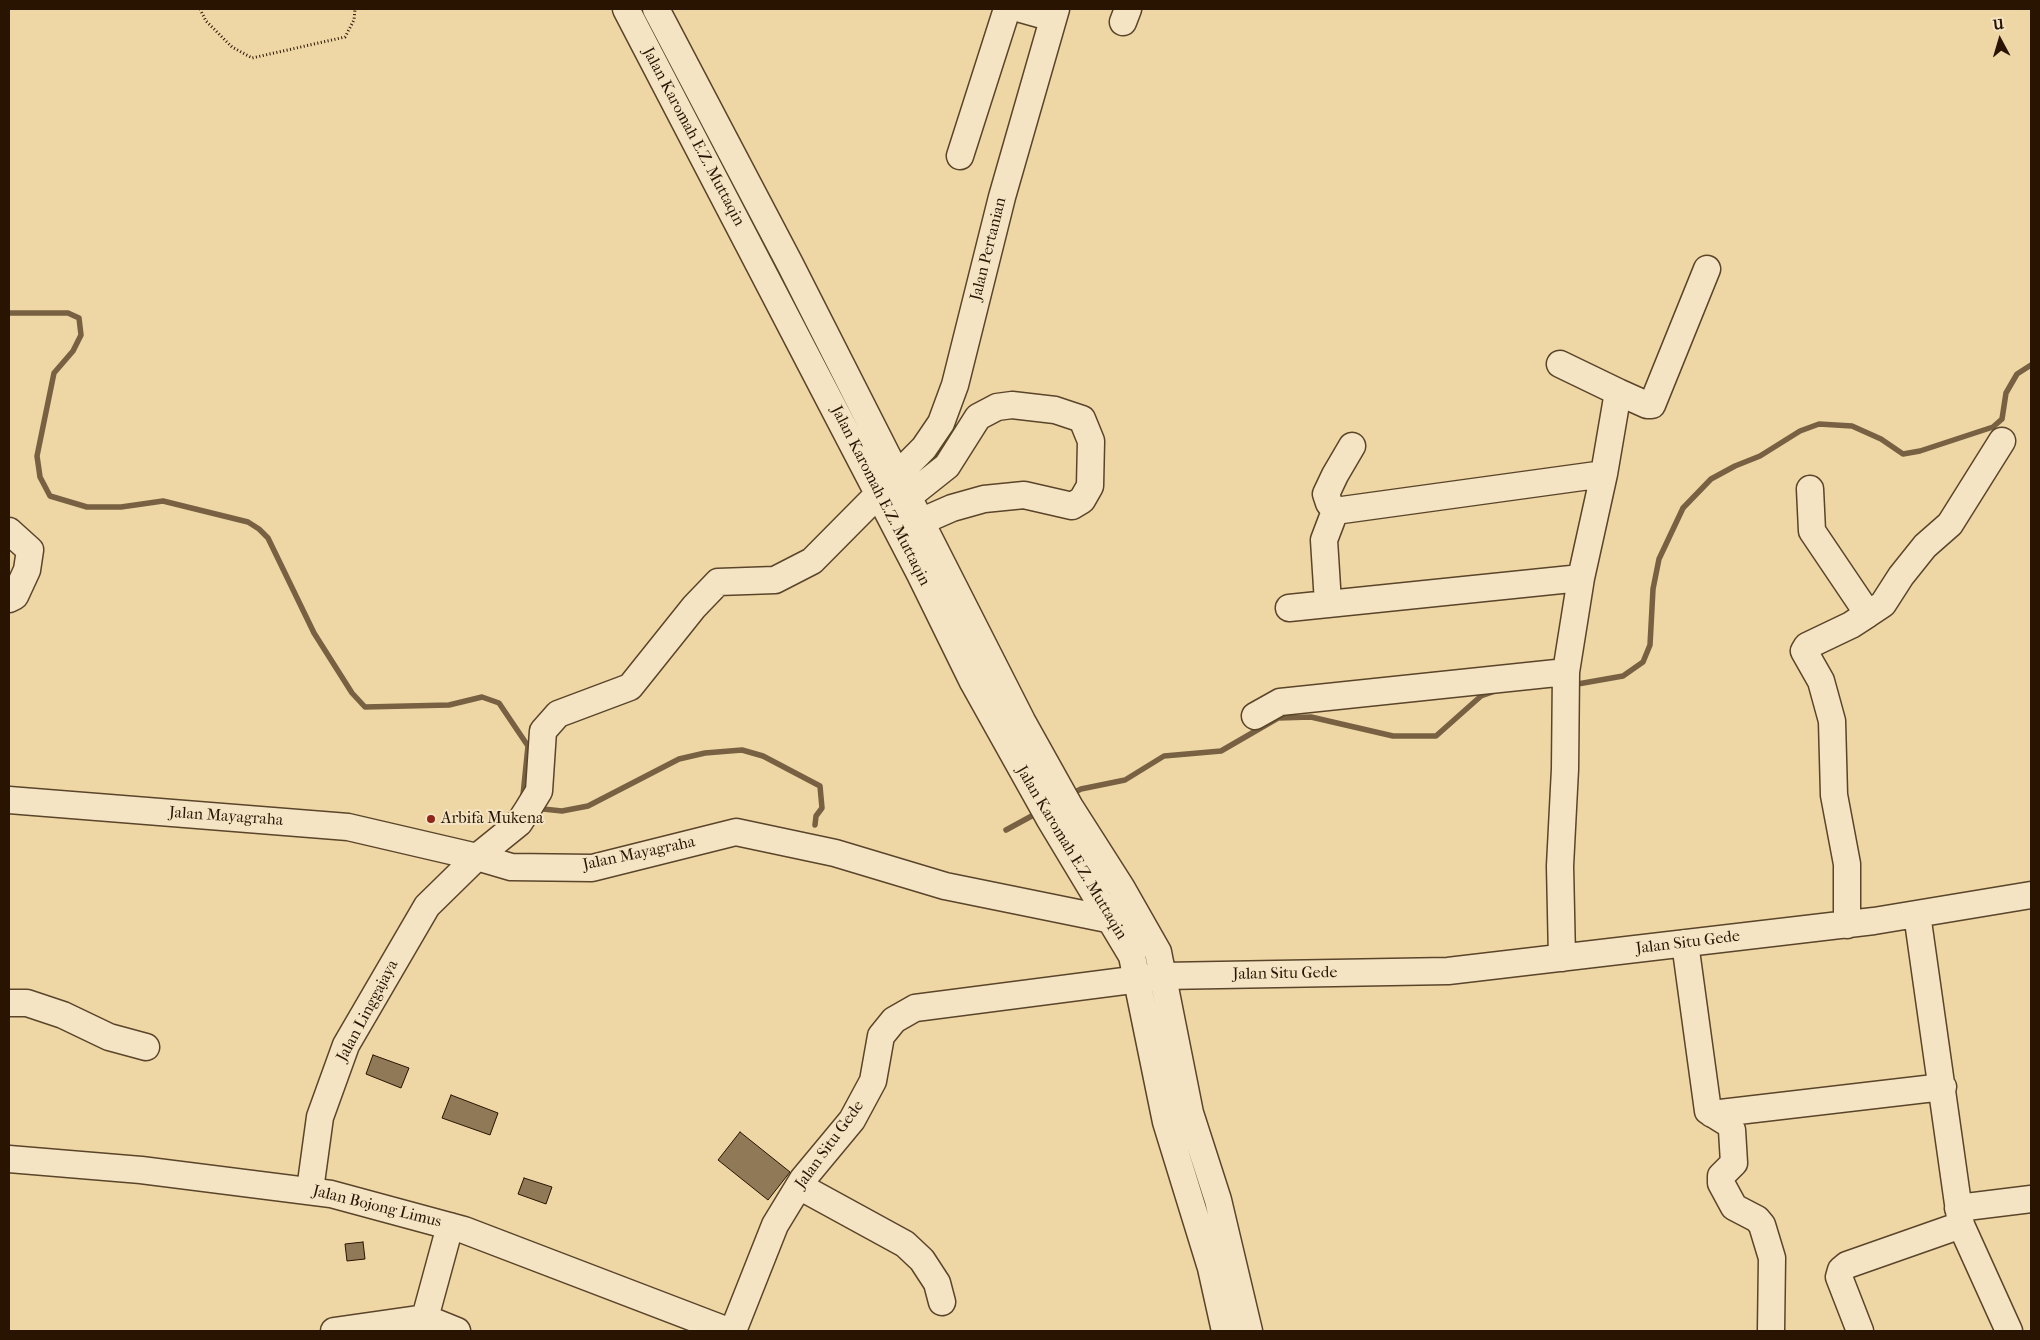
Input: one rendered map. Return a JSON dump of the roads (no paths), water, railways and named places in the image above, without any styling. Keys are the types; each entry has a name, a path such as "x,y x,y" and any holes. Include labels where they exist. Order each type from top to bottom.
{"street":[{"name":"Jalan Karomah E.Z. Muttaqin","path":"626,9 708,162 920,574 973,682 1035,769"},
{"name":"Jalan Karomah E.Z. Muttaqin","path":"656,9 790,264 902,486 1035,769 1059,812 1110,920 1132,956 1166,1122 1211,1268 1225,1331"},
{"path":"960,156 1007,9"},
{"path":"1021,9 1054,14"},
{"name":"Jalan Pertanian","path":"902,486 941,423 955,385 1002,197 1054,14"},
{"path":"1560,364 1647,406 1652,405 1707,269"},
{"path":"1562,958 1560,866 1566,684 1581,578 1604,474 1618,392"},
{"path":"878,495 947,466 978,417 997,407 1012,404 1055,410 1082,419 1092,441 1090,486 1082,500 1072,506 1024,495 984,499 952,508 920,522"},
{"path":"1847,924 1847,864 1834,795 1832,721 1821,681 1804,651 1807,646 1851,625 1883,604 1901,576 1925,546 1950,524 2002,441"},
{"path":"1335,511 1329,503 1326,494 1352,446"},
{"path":"1335,511 1604,474"},
{"path":"1810,490 1812,531 1868,614"},
{"name":"Jalan Linggajaya","path":"310,1190 320,1117 346,1045 427,906 477,857 519,823 534,800 543,731 558,714 630,686 694,607 718,582 775,580 812,560 852,518 878,495"},
{"path":"1328,603 1324,540 1335,511"},
{"path":"9,531 30,550 27,570 15,596 9,599"},
{"path":"1289,608 1581,578"},
{"path":"1255,716 1280,702 1566,684"},
{"name":"Jalan Mayagraha","path":"9,800 348,826 477,857 511,868 592,868 736,832 836,854 945,886 1144,927"},
{"name":"Jalan Karomah E.Z. Muttaqin","path":"1059,812 1144,927 1158,952 1190,1113 1218,1200 1249,1331"},
{"name":"Jalan Situ Gede","path":"733,1331 776,1225 799,1186 852,1120 873,1081 881,1036 894,1020 916,1008 1163,976 1448,971 1847,924 2031,894"},
{"path":"1917,914 1960,1217 2009,1331"},
{"path":"1685,944 1708,1111 1729,1124 1732,1130 1734,1163 1721,1176 1721,1183 1734,1207 1758,1219 1762,1225 1772,1258 1771,1331"},
{"path":"9,1002 27,1003 63,1015 109,1037 146,1047"},
{"path":"1712,1114 1943,1087"},
{"name":"Jalan Bojong Limus","path":"9,1159 142,1170 310,1190 457,1228 728,1331"},
{"path":"799,1186 904,1244 922,1260 937,1283 942,1302"},
{"path":"1860,1331 1839,1277 1840,1270 1847,1265 1960,1217 2031,1199"},
{"path":"334,1331 439,1324 457,1228"}],"waterway":[{"path":"9,313 68,313 79,318 81,335 73,351 54,373 37,456 40,477 50,496 87,507 121,507 163,501 248,522 268,538 314,633 352,693 365,707 449,705 482,697 499,703 528,746 523,795 526,797"},
{"path":"1572,685 1623,676 1643,662 1650,645 1653,589 1659,559 1683,508 1711,479 1735,466 1760,456 1800,431 1819,424 1852,426 1881,439 1903,454 1920,451 1993,427 2002,419 2006,393 2017,374 2031,365"},
{"path":"1071,794 1081,789 1125,780 1164,756 1221,751 1278,718 1311,717 1393,736 1436,736 1481,696 1495,691"},
{"path":"538,805 543,809 562,811 588,806 679,759 705,753 742,750 763,756 820,786 822,808 816,816 815,825"},
{"path":"1006,830 1039,812"}],"place":[{"name":"Arbifa Mukena","path":"431,819"}]}
